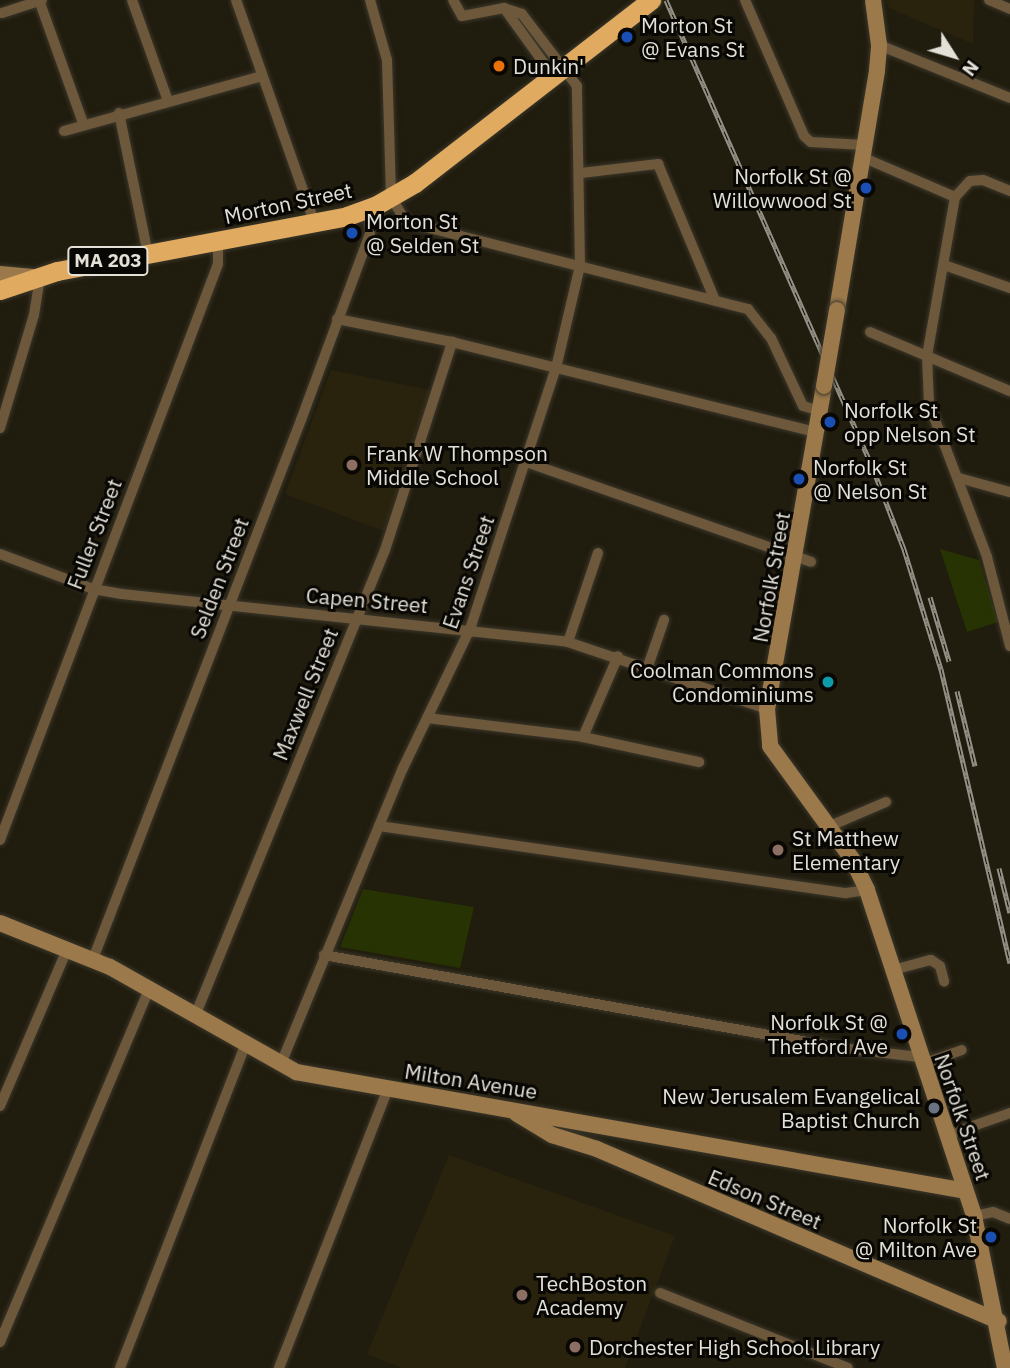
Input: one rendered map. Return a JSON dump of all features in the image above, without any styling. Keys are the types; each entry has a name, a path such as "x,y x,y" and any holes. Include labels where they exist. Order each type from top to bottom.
{"highway":[{"name":"Morton Street","path":"0,290 148,254 369,209 391,197 651,0"}],"street":[{"path":"2,13 40,0 83,124"},
{"path":"132,0 168,101"},
{"path":"236,0 314,222"},
{"path":"370,0 387,60 391,197 406,222 714,298 757,316 803,406 821,411"},
{"name":"Evans Street","path":"280,1066 379,827 470,629 556,368 580,266 580,95 558,72 522,14 504,8 464,16 453,0"},
{"path":"745,0 804,136 811,142 863,151 955,198"},
{"name":"Norfolk Street","path":"873,0 879,45 817,432 804,560 767,709 770,746 830,826 867,890 974,1216 999,1321 1005,1368"},
{"path":"989,0 1010,9"},
{"path":"879,45 1010,97"},
{"path":"64,131 119,113 262,76"},
{"path":"119,113 148,254"},
{"path":"581,173 658,164 714,298"},
{"path":"1010,191 983,180 970,181 955,198 927,356 929,404 987,557 1010,646"},
{"name":"Selden Street","path":"93,960 370,233 369,209"},
{"name":"Fuller Street","path":"0,840 218,264 218,241"},
{"path":"944,265 1010,288"},
{"name":"Morton Street","path":"0,274 39,279"},
{"path":"0,428 39,279"},
{"path":"337,319 453,342 817,432"},
{"path":"870,332 1010,391"},
{"name":"Maxwell Street","path":"195,1016 410,483 453,342"},
{"path":"794,425 803,406"},
{"path":"526,462 804,560"},
{"path":"959,478 1010,492"},
{"path":"568,642 597,553"},
{"name":"Capen Street","path":"0,554 93,589 568,642 649,666 767,709"},
{"path":"649,666 664,620"},
{"path":"583,737 618,656"},
{"path":"428,718 583,737 699,762"},
{"path":"830,826 886,802"},
{"path":"379,827 846,894 867,890"},
{"name":"Milton Avenue","path":"0,923 93,960 280,1066 517,1114 555,1115 966,1191"},
{"path":"0,1106 68,950"},
{"path":"324,955 921,1060 962,1050"},
{"path":"893,970 931,960 940,966 944,981"},
{"path":"0,1342 149,990"},
{"path":"120,1368 245,1045"},
{"path":"279,1368 388,1089"},
{"path":"947,1135 1010,1112"},
{"name":"Edson Street","path":"517,1114 552,1135 999,1321"},
{"path":"552,1135 547,1124 555,1115"},
{"path":"575,1143 585,1135 581,1120"},
{"path":"974,1216 993,1212 1010,1219"},
{"path":"660,1293 848,1368"}],"shaded area":[{"path":"886,0 974,0 973,44 889,8"},
{"name":"Frank W Thompson Middle School","path":"331,370 430,390 384,531 285,494"},
{"name":"TechBoston Academy","path":"449,1155 675,1236 625,1368 402,1368 367,1354"}],"green space":[{"path":"940,549 979,560 998,622 967,632"},
{"path":"363,889 474,907 460,968 340,947"}],"railway":[{"path":"666,0 872,466 904,549 941,669 1010,963"},
{"path":"930,597 949,661"},
{"path":"957,691 975,766"},
{"path":"999,868 1010,913"}],"place":[{"name":"Morton St @ Evans St","path":"627,37"},
{"name":"Dunkin'","path":"499,66"},
{"name":"Norfolk St @ Willowwood St","path":"866,188"},
{"name":"Morton St @ Selden St","path":"352,233"},
{"name":"Norfolk St opp Nelson St","path":"830,422"},
{"name":"Frank W Thompson Middle School","path":"352,465"},
{"name":"Norfolk St @ Nelson St","path":"799,479"},
{"name":"Coolman Commons Condominiums","path":"828,682"},
{"name":"St Matthew Elementary","path":"778,850"},
{"name":"Norfolk St @ Thetford Ave","path":"902,1034"},
{"name":"New Jerusalem Evangelical Baptist Church","path":"934,1108"},
{"name":"Norfolk St @ Milton Ave","path":"991,1237"},
{"name":"TechBoston Academy","path":"522,1295"},
{"name":"Dorchester High School Library","path":"575,1347"}]}
